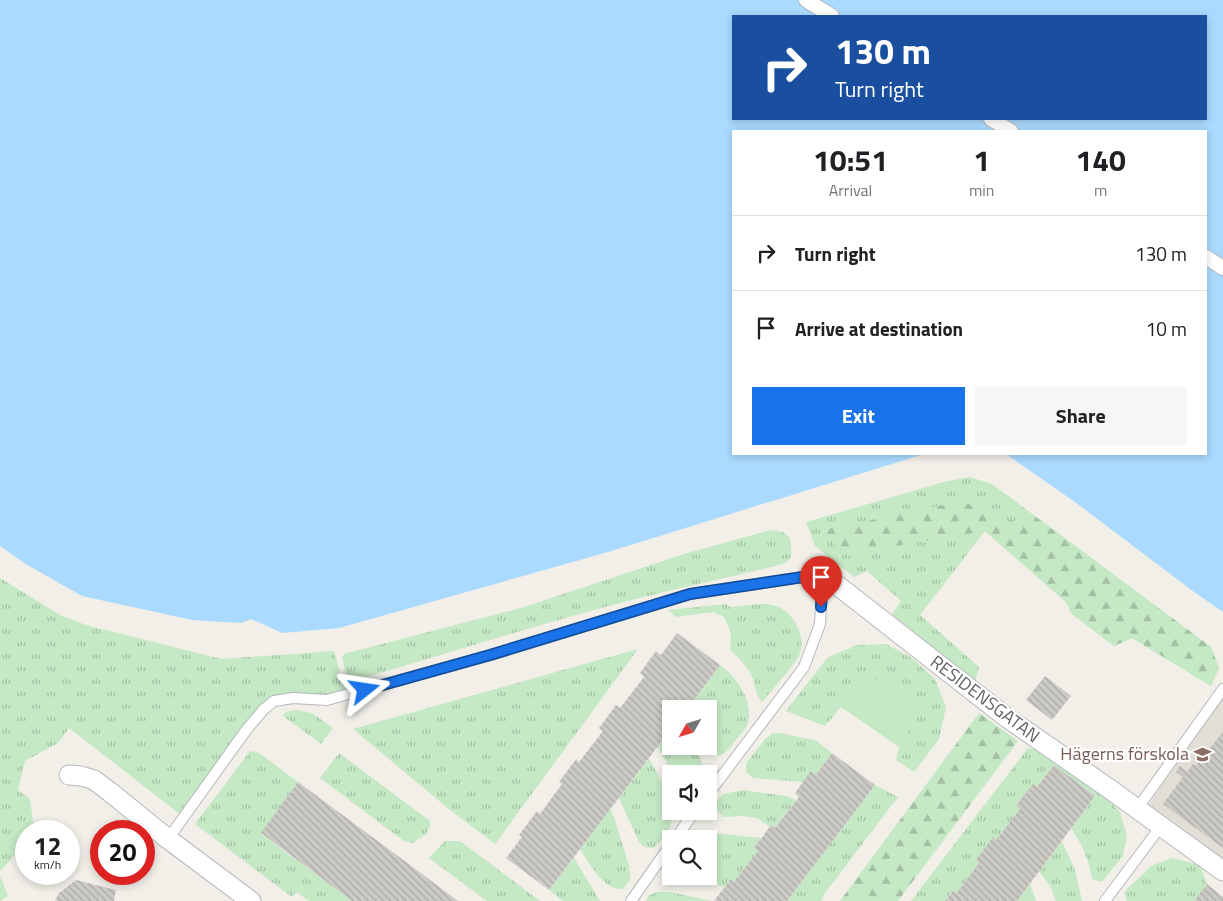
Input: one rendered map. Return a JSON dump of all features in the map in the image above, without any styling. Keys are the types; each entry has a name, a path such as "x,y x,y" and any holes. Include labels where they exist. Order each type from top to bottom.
{"street":[{"path":"806,0 830,15"},
{"path":"993,120 1008,130"},
{"path":"1207,258 1223,268"},
{"name":"RESIDENSGATAN","path":"823,574 1006,717 1223,871"},
{"path":"68,774 94,780 168,839 251,901"}],"lane":[{"path":"168,839 246,729 274,701 293,698 327,700 490,655 690,594 823,574 820,624 804,666 717,782"},
{"path":"1137,809 1223,689"},
{"path":"1105,901 1161,826"},
{"path":"631,901 662,857"}],"shaded area":[{"name":"Hägerns förskola","path":"1223,697 1223,872 1144,811"}],"green space":[{"path":"970,477 992,484 1211,647 1219,668 1211,686 1132,638 1114,646 1072,614 1066,602 985,531 920,615 979,667 975,682 892,614 901,601 867,571 854,577 815,546 806,522 944,482"},
{"path":"964,501 999,522 1036,517 1211,647 1219,668 1211,686 1132,638 1114,646 1072,614 1066,602 985,531 842,555 823,530"},
{"path":"771,530 783,532 790,538 791,556 783,564 605,607 354,681 346,675 342,657 344,654 521,608 687,553"},
{"path":"0,578 60,615 86,625 221,659 334,651 346,694 271,701 181,815 69,728 58,743 25,761 18,790 30,799 33,820 15,820 15,855 0,871"},
{"path":"726,604 730,607 759,604 775,606 783,609 790,615 799,630 801,645 798,657 762,702 749,671 730,650 731,633 724,617 714,612 676,617 668,610"},
{"path":"886,644 912,658 935,679 946,707 939,739 914,772 896,760 899,747 907,736 854,687 841,707 825,726 786,711 827,658 856,645"},
{"path":"638,649 495,844 450,810 353,729"},
{"path":"720,665 738,683 747,700 749,717 747,725 728,750 718,756 718,700 694,699"},
{"path":"865,678 874,679 891,686 905,697 909,704 912,722 907,735 899,747 841,707 854,687"},
{"path":"296,710 312,713 333,728 321,744 283,716 286,712"},
{"path":"979,713 1018,741 898,901 840,901"},
{"path":"773,733 815,740 832,753 816,775 803,782 753,778 746,772 746,763 765,739"},
{"path":"662,741 662,754 658,747"},
{"path":"1028,748 1041,750 1101,793 1120,812 1127,836 1123,856 1102,882 1092,879 1084,852 1071,828 1095,796 1054,765 1037,787 1033,784 1016,805 1020,809 996,840 993,838 976,860 979,863 956,894 952,891 945,901 911,901"},
{"path":"250,751 259,753 298,782 261,834 352,901 309,901 296,892 292,897 195,824"},
{"path":"339,753 430,821 430,827 426,834 413,843 404,841 320,778"},
{"path":"662,755 699,755 702,765 668,765"},
{"path":"649,759 662,784 662,820 671,820 669,829 662,830 662,838 654,848 644,847 639,842 619,798"},
{"path":"875,785 898,797 825,893 821,901 787,901"},
{"path":"743,790 786,796 796,800 775,828 771,825 770,827 757,818 742,816 724,817 717,810 717,801 723,794"},
{"path":"610,809 629,866 630,880 623,889 610,886 604,881 593,869 580,849"},
{"path":"717,833 761,838 754,848 758,851 734,882 731,879 725,887 716,885"},
{"path":"445,841 460,841 540,901 487,901 429,858"},
{"path":"1062,841 1075,870 1082,901 1056,901 1050,886 1039,871"},
{"path":"574,858 600,901 563,901 549,890"},
{"path":"1172,858 1200,865 1207,884 1194,901 1127,901 1124,892 1151,866"},
{"path":"0,876 8,896 0,901"},
{"path":"1030,884 1036,901 1017,901"},
{"path":"656,892 670,892 712,901 646,901 648,896"}],"water":[{"path":"0,0 1223,0 1223,612 1075,502 1007,455 1207,455 1207,130 732,130 732,455 921,455 608,552 339,628 282,633 251,619 241,623 192,620 82,596 24,563 0,546"}],"building":[{"path":"677,633 720,665 694,700 662,700 662,741 549,890 506,858 522,837 519,835 537,811 540,814 562,784 559,782 576,759 579,762 603,731 599,728 616,705 620,708 644,677 640,673 656,651 661,655"},
{"path":"1045,676 1071,696 1052,720 1026,700"},
{"path":"1223,732 1223,848 1163,804 1183,777 1176,772 1180,766 1187,772 1193,764 1196,766"},
{"path":"832,753 875,785 787,901 714,901 731,879 734,882 758,851 754,848 771,825 775,828 799,797 795,793 811,771 816,775"},
{"path":"1054,765 1095,796 1017,901 945,901 953,891 956,894 979,863 976,860 993,837 996,840 1020,809 1016,805 1033,784 1037,787"},
{"path":"298,782 458,901 352,901 261,833"},
{"path":"80,881 116,890 114,901 55,901 59,893 69,885 80,885"},
{"path":"1207,884 1223,897 1223,901 1194,901"}],"place":[{"name":"Hägerns förskola","path":"1203,754"}],"route":[{"path":"365,690 490,655 690,594 823,574 821,607"}]}
